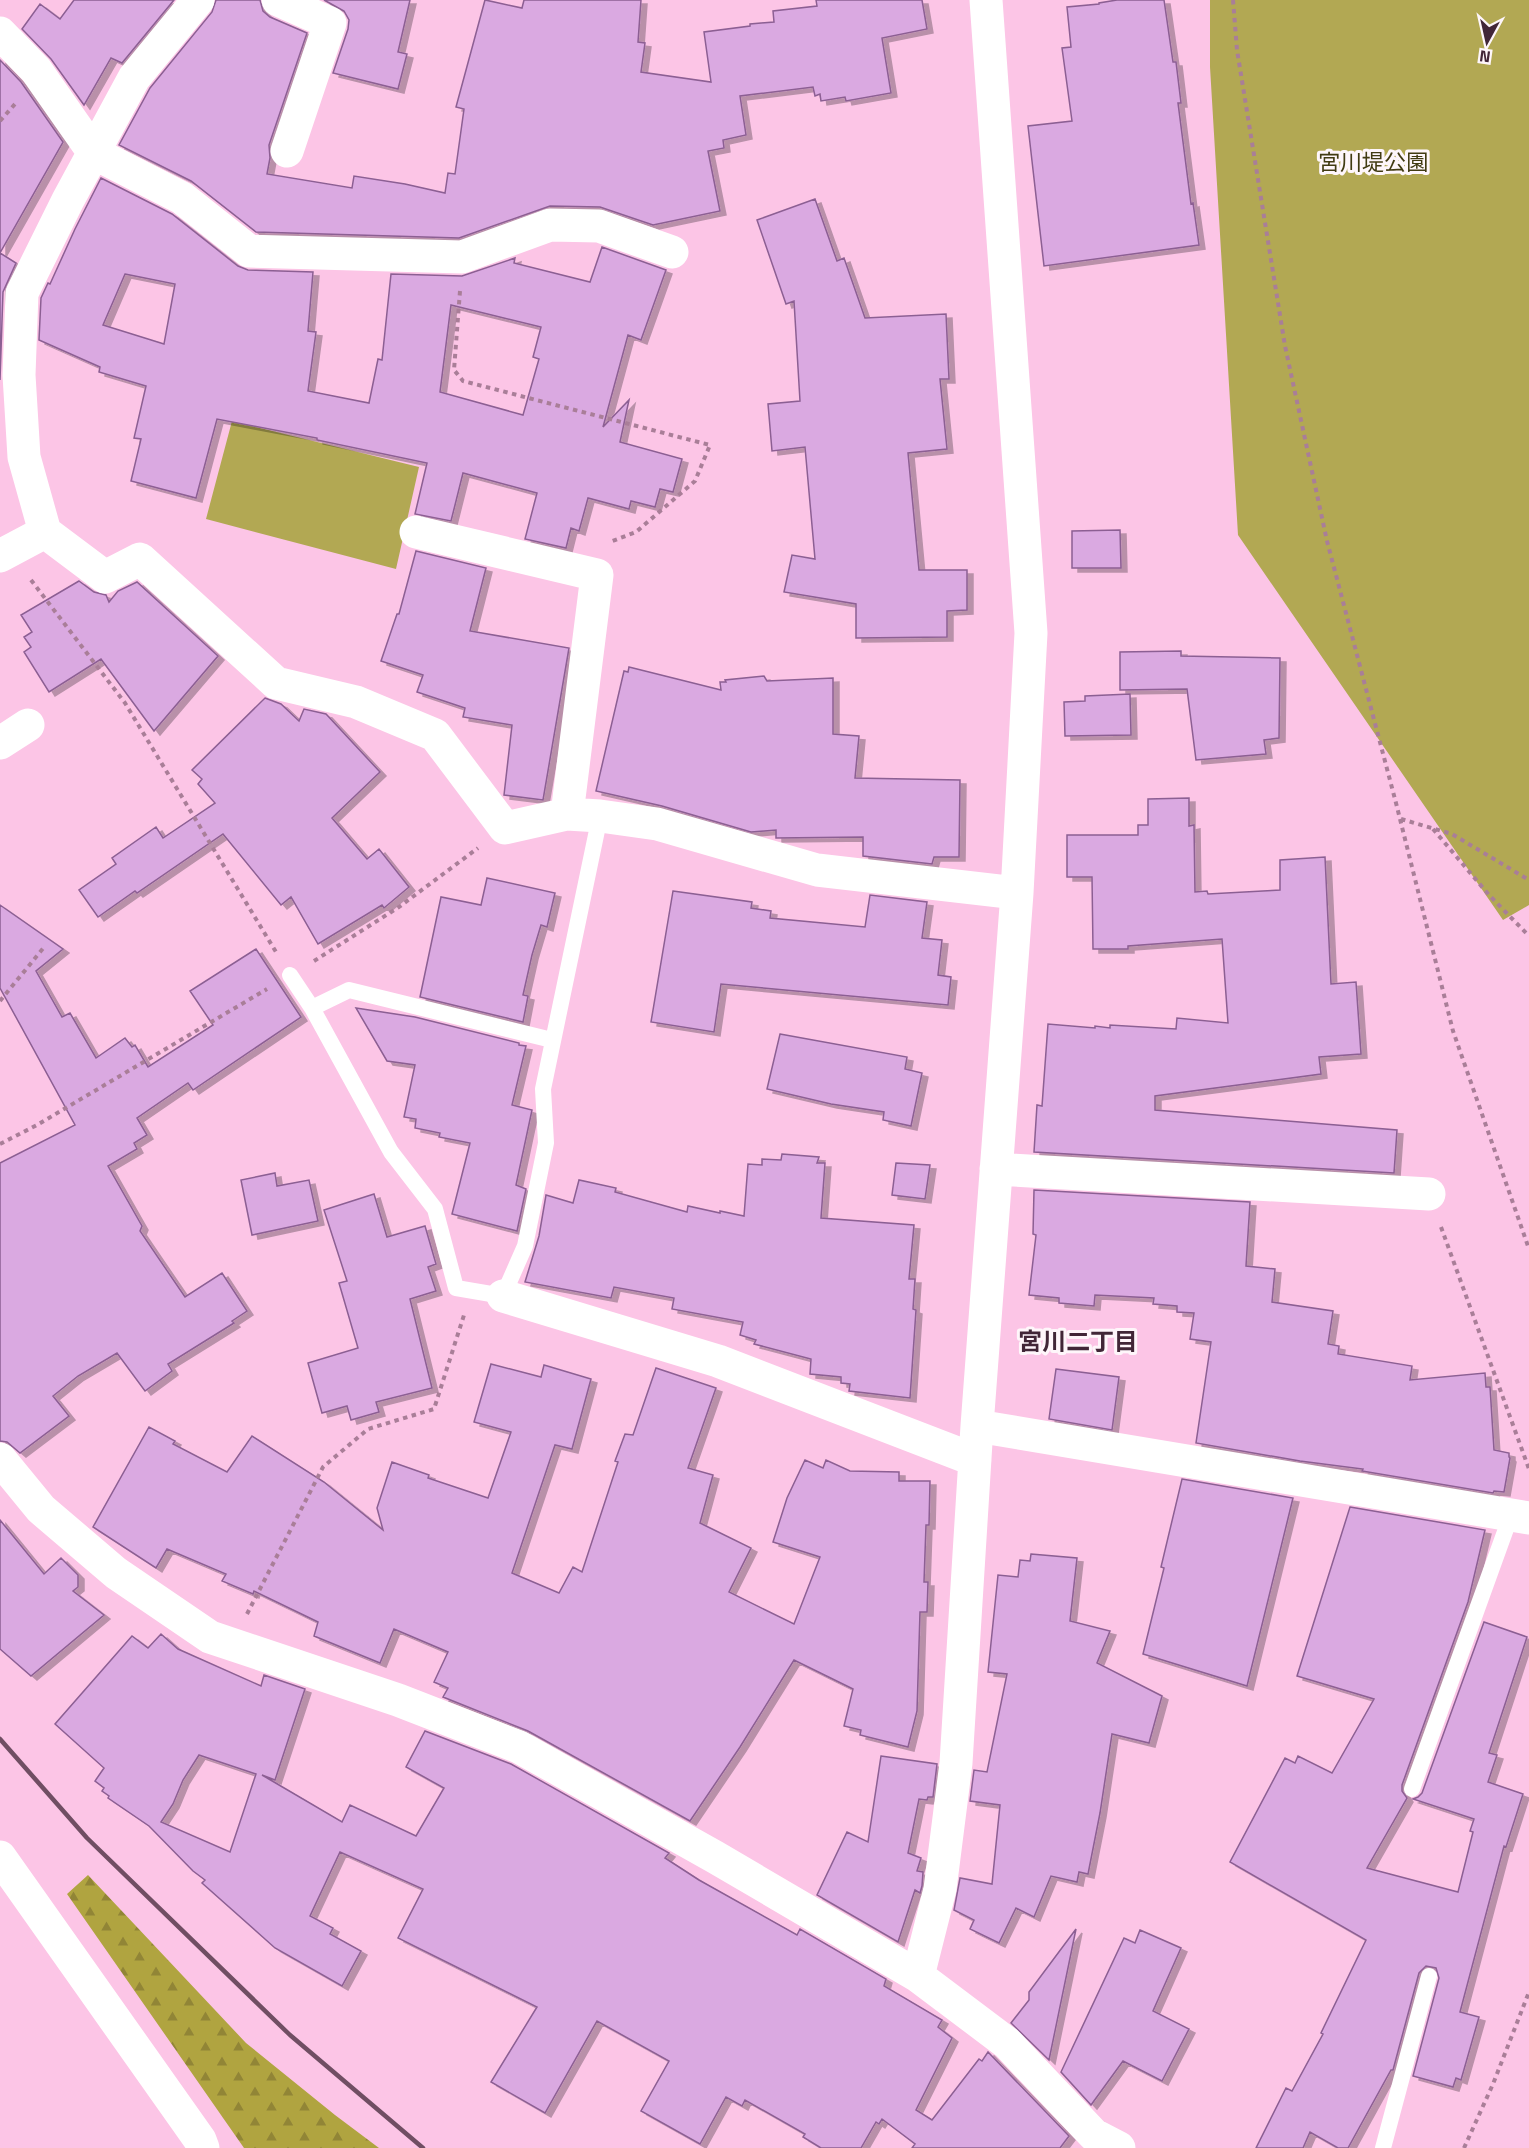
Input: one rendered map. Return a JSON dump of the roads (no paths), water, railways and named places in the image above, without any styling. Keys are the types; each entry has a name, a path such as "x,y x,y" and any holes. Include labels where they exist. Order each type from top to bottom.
{"street":[{"path":"198,0 134,78 22,293 19,375 24,458 45,532 105,577 140,559 276,683 356,702 435,735 505,828 567,814 600,816 657,824 818,870 1017,893"},
{"path":"278,0 330,23 287,151"},
{"path":"918,1976 940,1888 956,1763 977,1426 1017,893 1031,633 986,0"},
{"path":"0,33 36,70 94,153 182,198 249,251 462,257 550,225 599,226 672,252"},
{"path":"4,554 45,532"},
{"path":"416,532 597,574 567,814"},
{"path":"0,743 27,724"},
{"path":"996,1169 1429,1194"},
{"path":"503,1296 718,1361 975,1460"},
{"path":"977,1426 1520,1516"},
{"path":"0,1459 41,1509 116,1573 210,1637 398,1700 519,1747 715,1857 918,1976 1007,2043 1094,2135 1119,2148"},
{"path":"0,1857 200,2140 203,2148"}],"lane":[{"path":"290,975 312,1008 391,1152 435,1209 456,1288 503,1296 525,1246 546,1143 543,1089 600,816"},
{"path":"312,1008 349,990 552,1040"},
{"path":"1412,1789 1520,1516"},
{"path":"1383,2148 1429,1976"}],"railway":[{"path":"0,1739 87,1838 290,2035 423,2148"}],"district":[{"name":"宮川二丁目","path":"1078,1341"}],"park label":[{"name":"宮川堤公園","path":"1373,162"}]}
